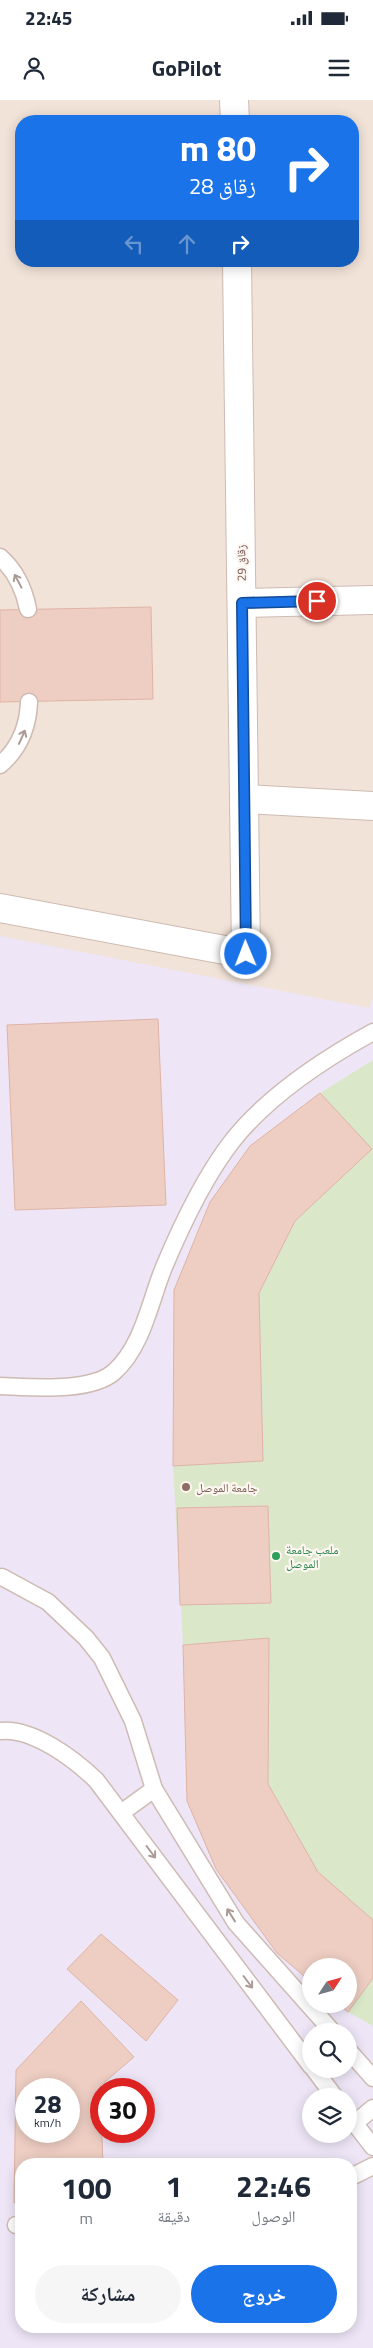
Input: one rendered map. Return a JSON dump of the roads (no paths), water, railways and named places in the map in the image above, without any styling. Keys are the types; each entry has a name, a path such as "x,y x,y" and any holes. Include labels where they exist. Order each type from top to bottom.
{"street":[{"path":"234,100 234,115"},
{"name":"زقاق 29","path":"0,908 246,954 237,267"},
{"path":"242,603 373,600"},
{"path":"244,799 373,806"}],"lane":[{"path":"0,557 17,577 28,609"},
{"path":"0,765 11,754 22,737 28,716 29,702"},
{"path":"0,1386 53,1388 93,1382 113,1373 127,1359 142,1326 164,1267 188,1217 210,1175 233,1140 274,1098 336,1053 373,1032"},
{"path":"2,1577 26,1588 54,1608 86,1638 102,1658 134,1722 154,1789 236,1923 325,2023"},
{"path":"0,1731 25,1735 63,1752 96,1780 302,2054"},
{"path":"121,1813 154,1789"},
{"path":"357,2060 373,2078"},
{"path":"357,2117 373,2108"},
{"path":"357,2126 373,2147"},
{"path":"357,2174 373,2166"}],"place":[{"name":"جامعة الموصل","path":"186,1487"},
{"name":"ملعب جامعة الموصل","path":"276,1556"}]}
